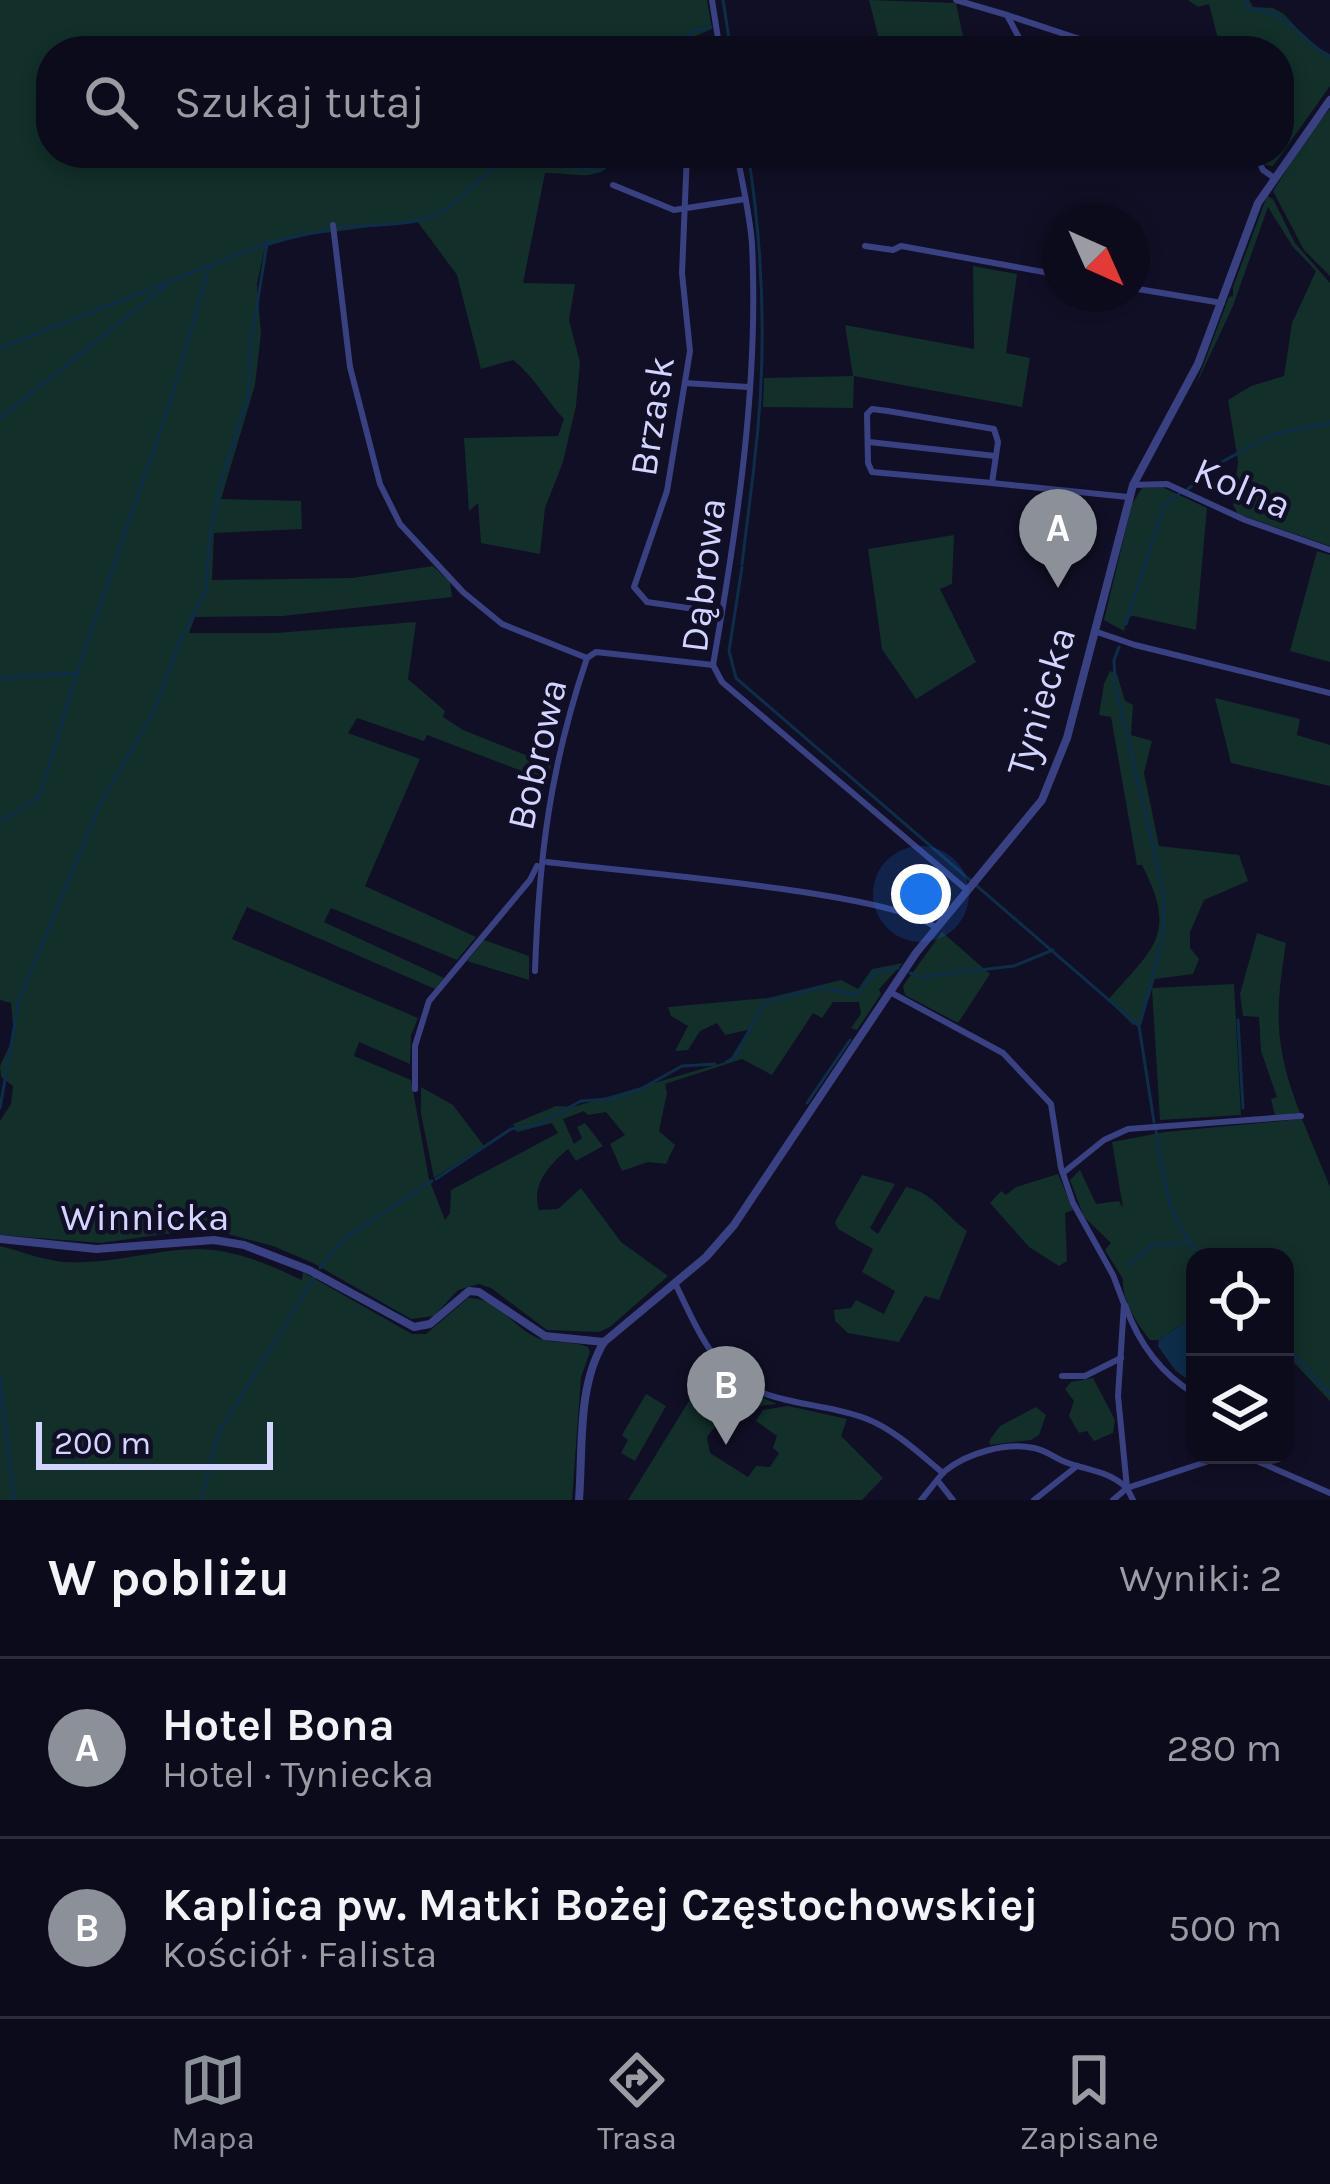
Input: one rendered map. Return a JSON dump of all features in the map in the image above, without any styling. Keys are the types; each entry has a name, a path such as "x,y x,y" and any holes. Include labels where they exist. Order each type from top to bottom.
{"street":[{"path":"712,0 718,36"},
{"path":"956,0 1071,36"},
{"path":"1007,15 1018,36"},
{"name":"Tyniecka","path":"1294,149 1330,100"},
{"name":"Brzask","path":"686,168 682,273 690,344 668,491 634,587 647,602 722,613"},
{"name":"Dąbrowa","path":"740,168 752,241 748,387 740,484 713,665 722,682 973,884"},
{"path":"1262,168 1273,177"},
{"name":"Tyniecka","path":"604,1342 734,1226 936,928 1038,806 1066,738 1132,485 1198,364 1252,217 1280,168"},
{"path":"613,185 684,211 745,199"},
{"path":"333,224 350,367 380,484 400,524 463,592 502,624 587,658 596,652 713,665"},
{"path":"865,246 893,250 901,246 1042,272"},
{"path":"1150,291 1222,303"},
{"path":"685,383 748,387"},
{"path":"992,484 998,442 994,429 888,411 866,414 870,470 877,474 1129,497"},
{"path":"869,442 995,456"},
{"name":"Kolna","path":"1132,485 1167,484 1258,525 1330,550"},
{"path":"1094,631 1330,693"},
{"name":"Bobrowa","path":"535,971 556,757 587,658"},
{"path":"543,862 829,897 906,911 936,928"},
{"name":"Bobrowa","path":"415,1089 415,1046 429,1001 543,862"},
{"path":"890,992 1003,1053 1051,1104 1073,1203 1104,1256 1142,1342 1158,1364 1186,1387"},
{"path":"1063,1173 1117,1132 1301,1116"},
{"name":"Winnicka","path":"0,1239 96,1249 214,1240 244,1245 310,1270 414,1328 430,1324 460,1296 479,1292 545,1336 604,1342"},
{"path":"675,1283 723,1367 746,1387 788,1402 867,1419 916,1449 953,1500"},
{"path":"1124,1304 1118,1396 1127,1488"},
{"path":"579,1500 587,1389 594,1358 604,1342"},
{"path":"1062,1376 1085,1376 1120,1358"},
{"path":"921,1500 940,1477 988,1451 1012,1446 1038,1448 1115,1477 1133,1500"},
{"path":"1113,1500 1127,1488 1198,1464"},
{"path":"1268,1464 1330,1493"},
{"path":"1034,1500 1076,1466"}],"green space":[{"path":"0,0 707,0 712,29 696,36 36,36 36,168 607,168 579,175 545,173 523,283 575,284 569,320 580,362 576,406 563,462 545,508 540,554 481,543 478,503 469,511 464,438 558,436 564,419 513,360 481,369 457,275 417,221 301,236 265,247 257,284 261,334 255,385 221,499 301,501 302,529 214,533 212,580 352,578 433,566 450,582 452,597 283,616 195,617 189,633 276,633 416,622 408,679 445,711 443,717 463,730 551,765 548,781 427,735 424,741 357,718 348,733 420,759 365,886 476,937 457,960 331,908 324,922 444,978 435,989 247,907 232,939 418,1018 411,1035 410,1064 359,1042 354,1056 411,1080 429,1179 445,1220 451,1190 558,1133 552,1123 517,1132 513,1124 556,1106 573,1107 729,1061 748,1030 725,1035 717,1023 700,1031 688,1050 675,1051 688,1026 671,1016 668,1007 768,998 841,980 858,989 872,969 903,963 879,989 881,994 857,1030 851,1028 861,1014 859,1002 833,1002 822,1018 813,1013 772,1075 742,1059 665,1084 659,1131 675,1145 666,1164 648,1162 622,1171 610,1144 625,1135 606,1112 588,1115 584,1111 563,1119 574,1144 582,1138 577,1127 585,1123 603,1146 576,1161 568,1149 554,1162 537,1192 539,1210 558,1209 581,1188 621,1242 668,1276 599,1332 547,1330 479,1284 458,1290 434,1316 411,1319 313,1263 273,1246 216,1231 101,1243 0,1235 0,1121 11,1104 13,1086 1,1077 0,1066 14,1036 11,1003 0,1000"},
{"path":"869,0 956,3 963,36 878,36"},
{"path":"1188,0 1249,0 1253,7 1273,8 1311,44 1330,54 1330,86 1294,137 1294,36 1217,36 1209,4 1198,7"},
{"path":"1330,109 1330,276 1304,250 1273,191 1288,168 1294,168 1294,158"},
{"path":"1267,196 1273,199 1295,243 1330,283 1330,546 1238,514 1233,505 1238,461 1228,400 1251,386 1284,376 1292,323 1316,271 1293,247 1268,207 1233,306 1195,387"},
{"path":"973,266 1017,274 1006,353 1030,358 1022,407 854,376 853,408 763,407 764,378 853,376 845,325 974,349"},
{"path":"1162,487 1207,508 1196,630 1134,616 1127,617 1124,631 1104,620 1132,504 1142,488"},
{"path":"954,535 952,584 940,589 976,662 916,699 882,649 868,549"},
{"path":"1317,551 1330,555 1330,662 1290,651"},
{"path":"1110,671 1117,674 1125,701 1133,705 1131,735 1152,741 1144,773 1159,846 1239,855 1248,881 1204,900 1190,932 1190,948 1199,959 1193,974 1155,979 1152,988 1234,984 1241,1115 1160,1120 1152,989 1141,1024 1133,1025 1108,1000 1148,952 1159,925 1153,889 1142,865 1137,865 1111,717 1099,715"},
{"path":"1215,698 1300,719 1297,735 1330,745 1330,786 1231,763"},
{"path":"942,932 990,974 958,1023 905,995 903,986"},
{"path":"1257,933 1286,943 1279,1029 1285,1068 1300,1113 1275,1116 1271,1099 1277,1097 1261,1051 1259,1017 1243,1016 1240,994"},
{"path":"484,940 529,956 529,980 467,961"},
{"path":"421,1087 453,1105 484,1146 434,1178 421,1114"},
{"path":"1302,1119 1330,1187 1330,1401 1294,1363 1294,1248 1186,1248 1186,1325 1150,1340 1131,1311 1123,1279 1105,1250 1111,1243 1084,1217 1070,1180 1080,1170 1096,1204 1119,1201 1123,1208 1112,1142"},
{"path":"1058,1174 1073,1210 1065,1213 1067,1261 1059,1266 1029,1247 990,1203 1001,1191 1006,1195 1016,1187"},
{"path":"862,1175 895,1184 870,1228 878,1234 906,1187 932,1199 967,1231 939,1300 925,1296 899,1342 848,1333 835,1321 834,1310 851,1308 856,1300 884,1314 895,1291 862,1272 873,1249 838,1229 835,1222"},
{"path":"0,1246 64,1262 179,1250 223,1252 302,1280 303,1272 412,1334 426,1334 468,1298 488,1302 538,1338 588,1347 581,1377 572,1500 0,1500"},
{"path":"713,1362 729,1378 734,1396 756,1395 777,1404 747,1409 721,1422 707,1437 710,1453 748,1477 756,1466 770,1467 779,1453 773,1448 777,1436 756,1421 763,1410 788,1406 847,1419 841,1436 883,1478 862,1500 628,1500"},
{"path":"1093,1378 1115,1420 1113,1433 1094,1441 1087,1431 1079,1433 1069,1416 1074,1401 1065,1389 1071,1382"},
{"path":"646,1394 666,1406 635,1461 621,1453 628,1440 622,1435"},
{"path":"1036,1407 1046,1415 1039,1435 990,1445 1000,1426"}],"water":[{"path":"1186,1325 1186,1378 1158,1346 1159,1340"}],"waterway":[{"path":"723,0 729,36"},
{"path":"1244,0 1250,9 1285,20 1330,57"},
{"path":"688,36 711,27"},
{"path":"337,228 433,216 496,168"},
{"path":"570,168 600,171"},
{"path":"750,168 762,308 754,465"},
{"path":"0,348 267,243 330,229"},
{"path":"0,1108 19,1000 101,802 154,711 179,644 206,591 220,484 248,396 267,243"},
{"path":"0,822 40,796 173,393 209,267"},
{"path":"0,418 166,286"},
{"path":"1188,489 1218,464 1274,434 1330,423"},
{"path":"742,564 754,467"},
{"path":"1126,624 1164,505 1179,494"},
{"path":"742,567 729,651 736,678 1139,1026 1154,1122"},
{"path":"1119,647 1115,684 1164,893 1163,936 1140,1024"},
{"path":"0,678 75,673"},
{"path":"910,973 920,977 1014,966 1053,950"},
{"path":"726,1062 734,1058 765,1002 821,987 857,995 875,972 898,968"},
{"path":"1238,1020 1243,1108"},
{"path":"807,1103 850,1040"},
{"path":"436,1179 511,1129 539,1124 581,1101 639,1090 682,1066 715,1064"},
{"path":"1156,1131 1174,1213 1195,1248"},
{"path":"320,1268 345,1238 432,1181"},
{"path":"1128,1265 1152,1245 1189,1243"},
{"path":"201,1500 219,1432 314,1278"},
{"path":"1294,1356 1330,1394"},
{"path":"0,1377 1,1388"},
{"path":"1,1391 14,1500"}],"place":[{"name":"Hotel Bona","path":"1058,588"},
{"name":"Kaplica pw. Matki Bożej Częstochowskiej","path":"726,1445"}]}
